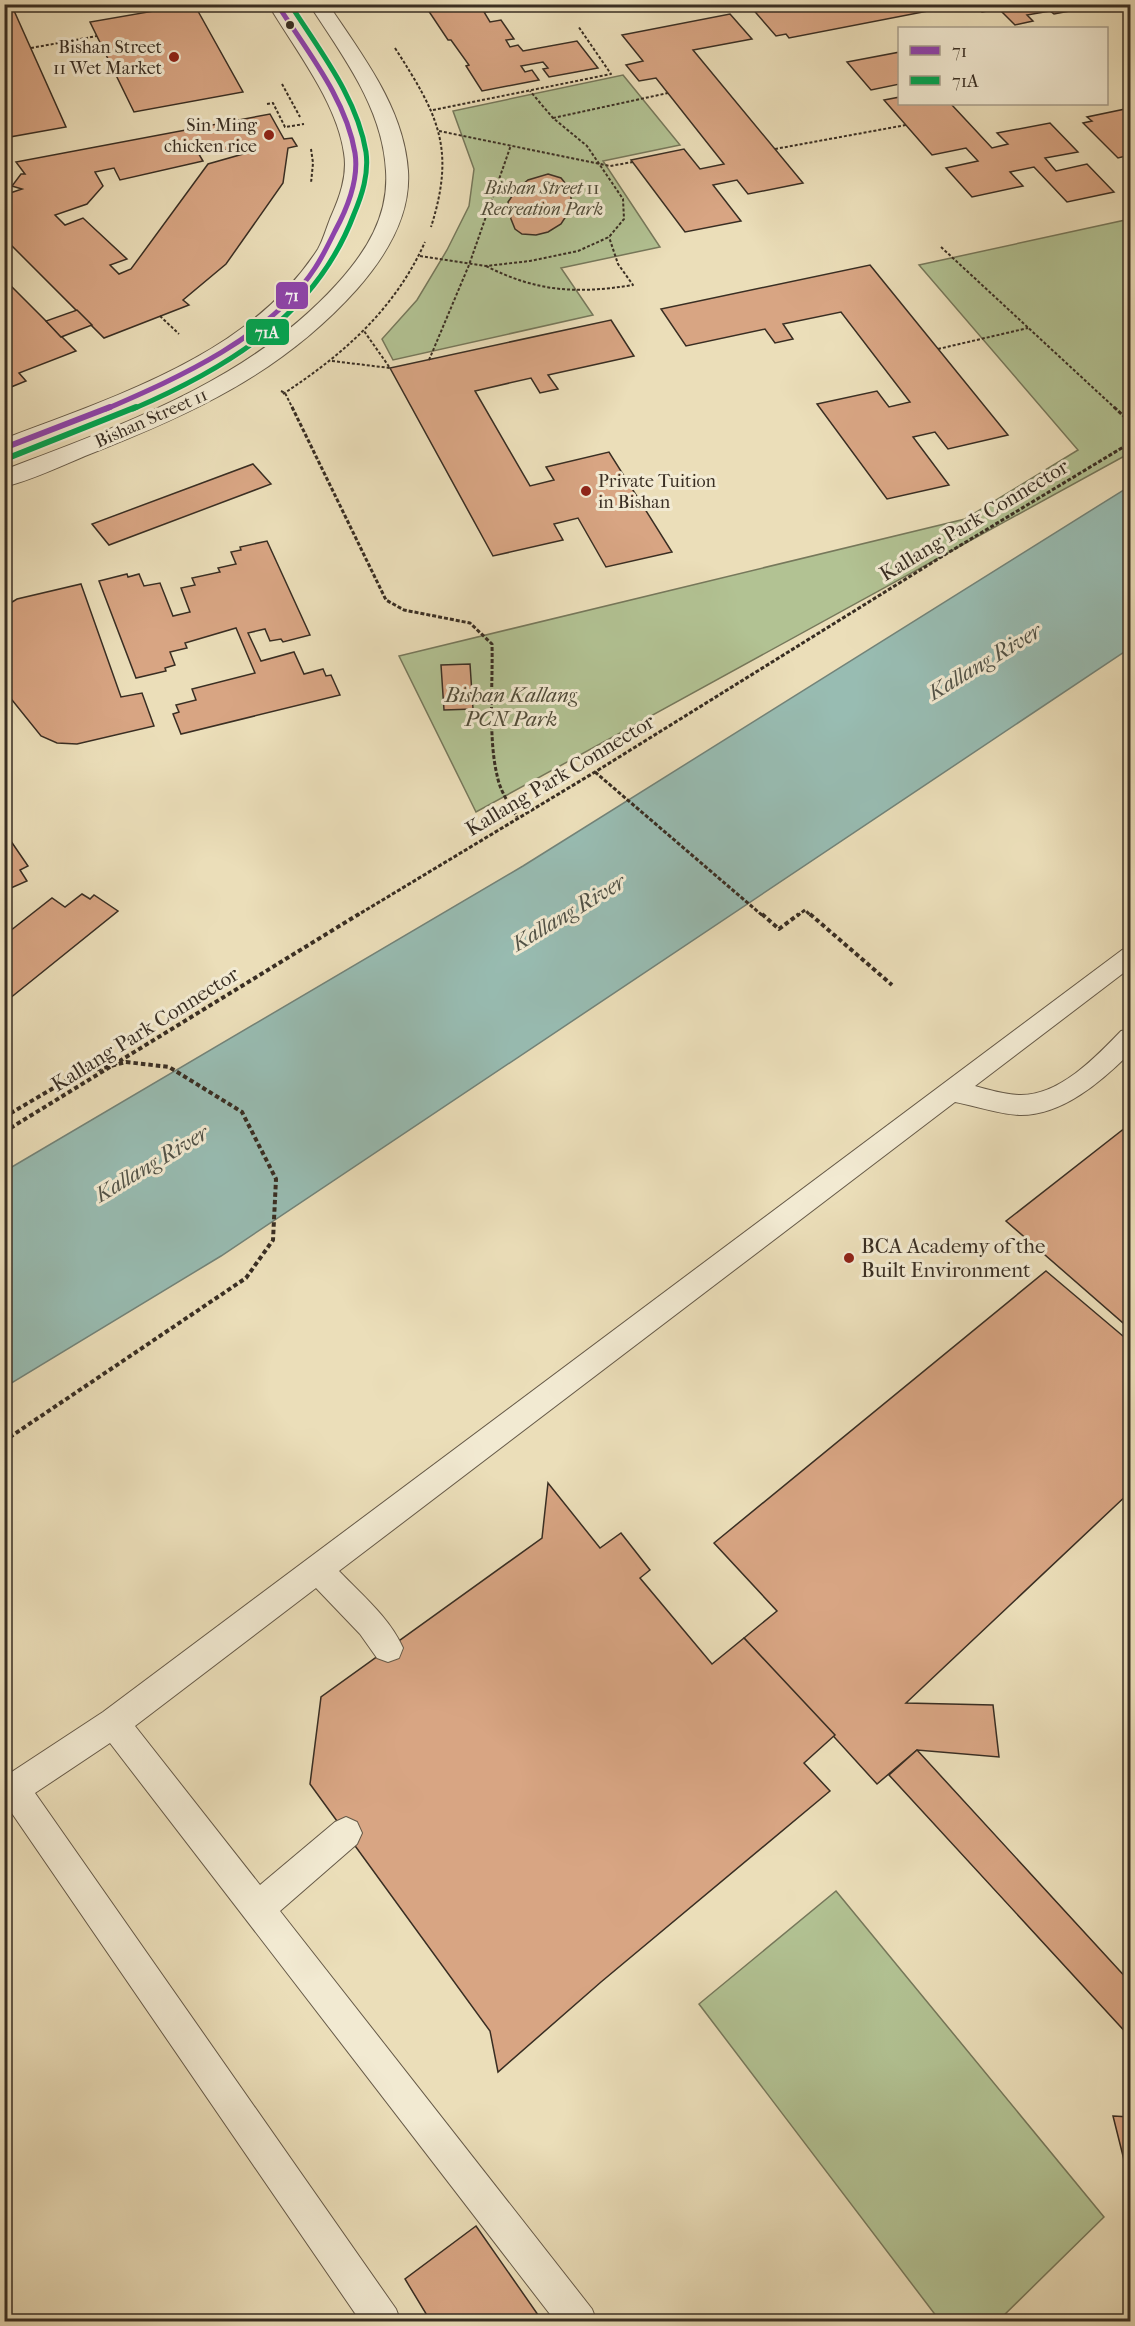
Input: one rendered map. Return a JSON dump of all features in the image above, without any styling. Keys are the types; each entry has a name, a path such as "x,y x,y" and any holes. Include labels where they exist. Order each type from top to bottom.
{"street":[{"name":"Bishan Street 11","path":"4,448 153,389 229,347 256,329 302,287 330,248 355,180 354,146 337,105 278,4"},
{"name":"Bishan Street 11","path":"4,479 154,418 245,374 318,320 346,290 377,249 390,216 397,172 388,126 378,99 318,4"}],"lane":[{"path":"383,2322 9,1792 114,1723 952,1090 1127,964"},
{"path":"952,1090 1022,1106 1056,1098 1119,1051 1131,1038"},
{"path":"318,1569 370,1624 388,1648"},
{"path":"114,1723 579,2322"},
{"path":"257,1909 346,1833"}],"path":[{"path":"433,110 611,74 578,26"},
{"path":"31,48 97,36"},
{"path":"282,84 307,130"},
{"path":"420,256 486,266 530,261 578,251 609,237 624,219 623,199 587,146 553,118 530,91"},
{"path":"553,118 668,93"},
{"path":"267,104 273,103 285,127 304,124"},
{"path":"775,149 906,124"},
{"path":"439,131 610,166 633,162"},
{"path":"310,191 313,163 311,145"},
{"path":"429,360 469,265 511,145"},
{"path":"486,266 510,279 549,290 595,292 633,285 618,264 609,237"},
{"path":"941,247 1131,422"},
{"path":"160,316 184,337"},
{"path":"938,349 1029,328"},
{"path":"332,361 390,368 364,331"},
{"path":"285,393 386,600 404,610 470,623 492,644 494,755 497,776 504,796 517,817"},
{"name":"Kallang Park Connector","path":"4,1132 517,817 595,772 936,560 1131,443"},
{"path":"595,772 779,929 805,910 892,985"},
{"path":"4,1117 76,1075 126,1062 169,1067 242,1112 276,1179 273,1240 246,1278 4,1441"}],"green space":[{"name":"Bishan Street 11 Recreation Park","path":"623,75 680,145 603,161 660,247 561,268 593,315 393,360 382,339 417,300 447,250 469,206 474,169 453,111"},
{"name":"Bishan Kallang PCN Park","path":"1130,219 1130,453 476,812 399,656 965,519 1078,450 919,265"},
{"path":"836,1891 1104,2217 998,2321 940,2321 699,2004"}],"water":[{"name":"Kallang River","path":"1130,486 1130,648 221,1256 5,1387 5,1171 523,866"}],"building":[{"path":"4,4 11,4 66,127 4,138"},
{"path":"194,4 243,92 134,112 90,22"},
{"path":"424,4 489,4 494,11 484,12 490,22 501,20 514,39 506,40 510,47 518,45 523,51 577,41 598,68 549,77 543,69 548,68 543,62 521,66 525,72 532,70 539,80 482,91 466,66 469,65 451,40 448,40"},
{"path":"759,4 964,4 789,38 786,34 776,36 750,6"},
{"path":"974,4 987,4 993,10 982,12"},
{"path":"994,4 1069,4 1075,10 1054,14 1050,11 1027,15 1033,21 1015,25"},
{"path":"730,14 752,39 693,50 803,183 748,194 737,180 713,185 741,221 685,232 631,160 684,149 700,169 724,164 656,78 639,81 626,65 643,61 622,35"},
{"path":"898,52 898,84 871,90 847,62"},
{"path":"898,97 898,105 952,105 992,148 1008,144 997,133 1050,123 1078,152 1045,158 1056,171 1087,164 1114,192 1067,202 1034,167 1010,172 1023,186 972,197 946,168 978,161 966,148 932,155 884,100"},
{"path":"1130,108 1130,139 1125,140 1130,145 1130,155 1118,158 1083,123 1092,121 1087,117"},
{"path":"270,114 284,139 292,138 297,146 288,148 283,183 226,264 183,300 189,305 104,338 4,238 4,195 22,189 12,186 21,174 25,174 16,162","holes":["214,147 243,154 208,164 131,269 119,274 110,265 127,259 83,218 65,225 55,215 87,204 103,186 95,172 114,168 120,180 203,161 197,151"]},
{"path":"548,174 561,178 570,189 572,207 561,224 548,232 536,235 522,234 515,229 508,202 517,189 528,180"},
{"path":"870,265 1008,435 948,449 935,432 913,437 949,485 887,499 817,404 877,391 889,407 910,402 841,312 783,324 793,339 775,343 765,329 686,346 661,309"},
{"path":"4,279 76,351 19,373 26,381 11,387 4,380"},
{"path":"77,310 92,325 61,337 46,321"},
{"path":"611,320 634,356 548,375 558,389 540,393 531,378 475,391 530,486 554,480 546,467 609,452 672,552 606,567 578,518 554,524 563,540 493,556 390,368"},
{"path":"253,464 271,484 109,545 92,524"},
{"path":"267,541 310,635 283,642 281,639 270,641 265,629 248,633 261,661 294,652 304,674 323,669 326,676 331,675 340,695 181,734 173,714 179,712 176,705 196,700 192,689 255,673 236,628 185,643 187,648 170,652 175,665 165,668 166,671 136,678 99,581 127,574 128,577 139,574 144,586 160,583 173,616 190,612 181,588 195,585 192,578 220,572 218,568 236,564 231,552 241,550 240,547"},
{"path":"81,584 121,697 142,693 154,726 77,744 57,743 41,736 4,690 4,607 17,599"},
{"path":"470,664 473,709 444,710 441,665"},
{"path":"4,831 28,866 20,870 27,881 4,891"},
{"path":"82,894 90,899 94,895 118,911 4,1003 4,923 10,931 52,898 65,907"},
{"path":"1130,1124 1130,1329 1006,1221"},
{"path":"1046,1271 1130,1342 1130,1492 906,1703 993,1705 999,1757 917,1750 877,1784 744,1638 777,1611 714,1543"},
{"path":"548,1483 600,1548 621,1533 650,1570 640,1578 712,1664 744,1638 835,1735 804,1763 830,1791 601,1982 498,2072 490,2031 310,1784 321,1697 542,1538"},
{"path":"917,1750 1130,1982 1130,2037 889,1775"},
{"path":"1113,2116 1130,2117 1130,2176 1128,2176"},
{"path":"476,2226 543,2322 431,2322 405,2279"}],"transit line":[{"name":"71","path":"4,448 99,412 197,367 242,339 282,307 315,268 339,224 349,198 354,181 355,153 343,114 334,95 277,4"},
{"name":"71A","path":"8,458 105,421 204,375 250,346 291,313 324,274 349,228 359,201 366,173 366,154 362,135 346,95 290,4"}],"place":[{"name":"Bishan Street 11 Wet Market","path":"174,57"},
{"name":"Sin Ming chicken rice","path":"269,135"},
{"name":"Private Tuition in Bishan","path":"586,491"},
{"name":"BCA Academy of the Built Environment","path":"849,1258"}]}
